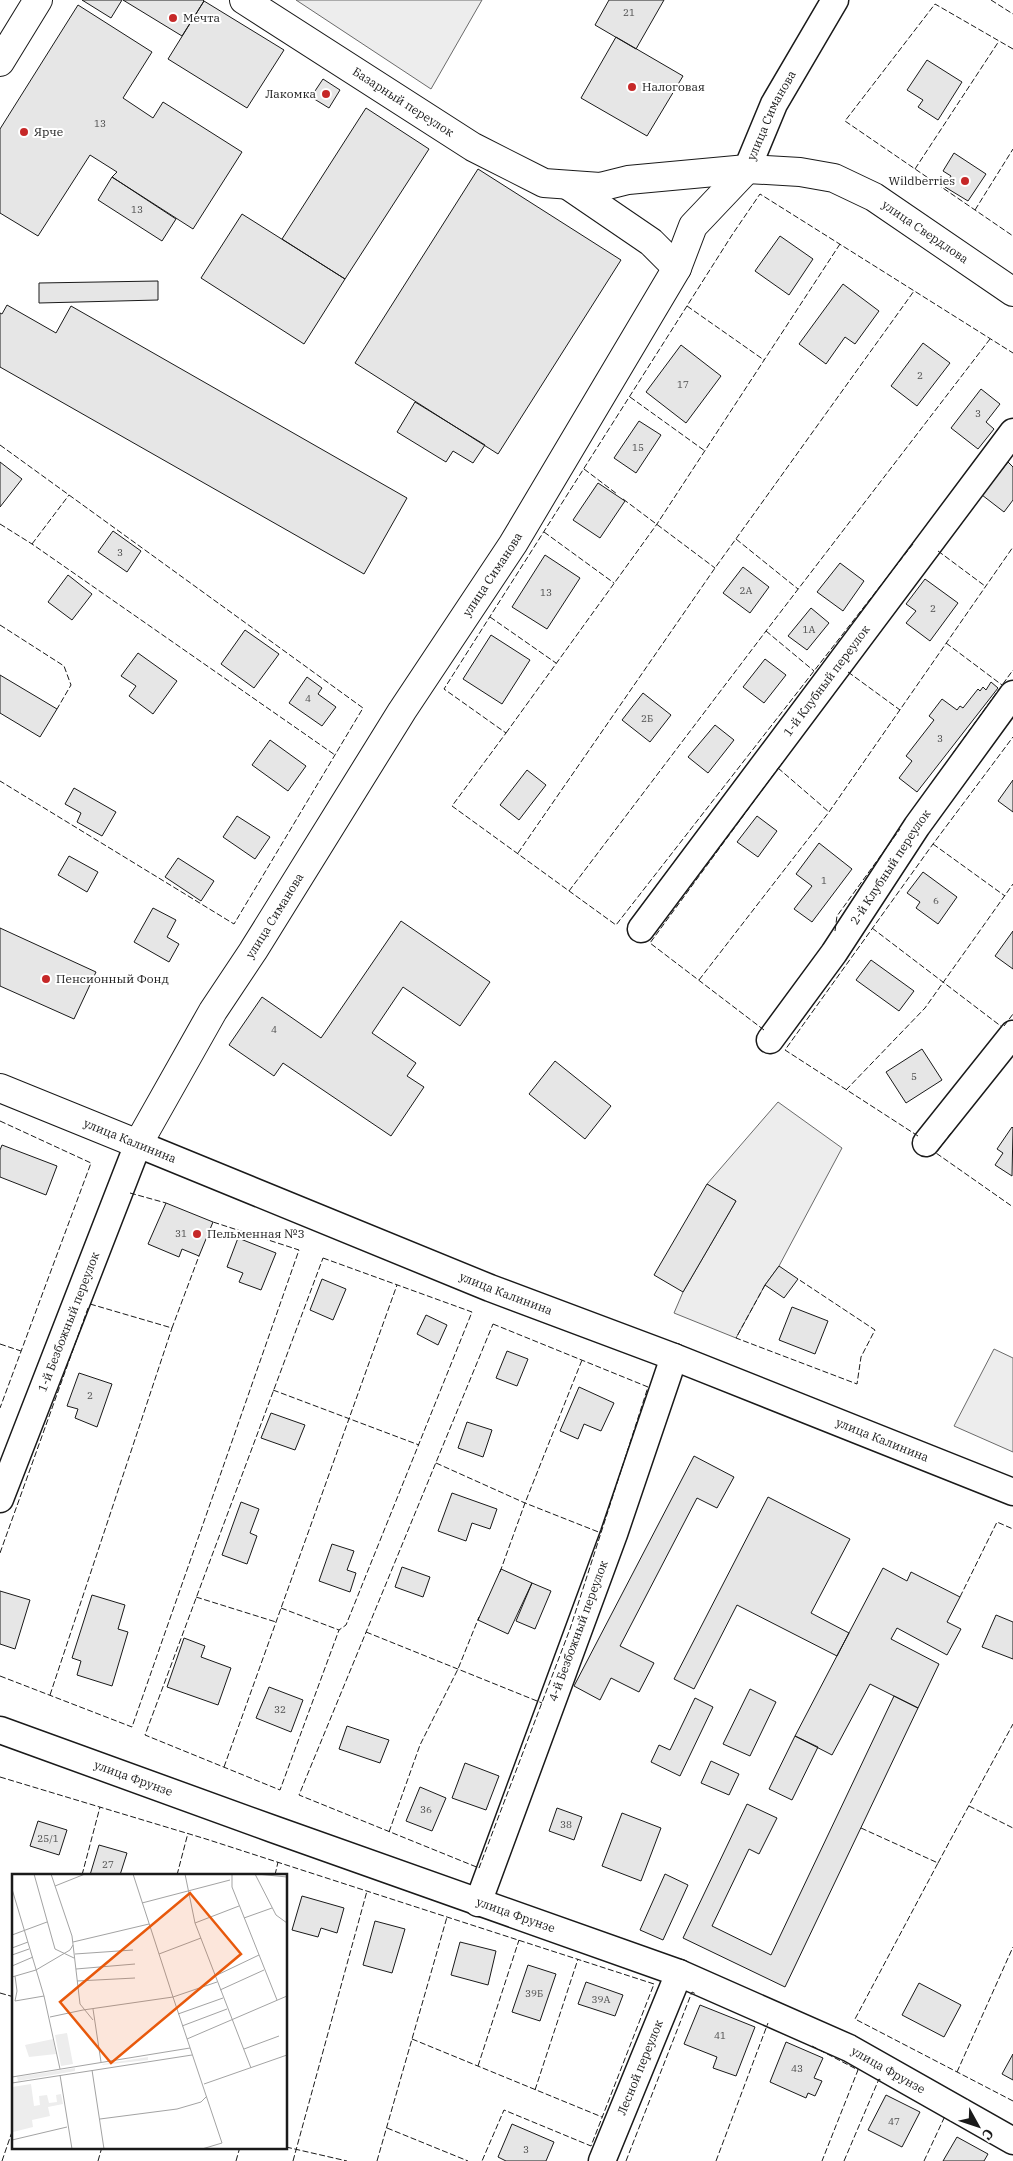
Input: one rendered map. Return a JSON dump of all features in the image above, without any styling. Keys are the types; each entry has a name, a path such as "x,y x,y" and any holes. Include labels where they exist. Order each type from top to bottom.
{"main road":[{"path":"0,62 38,0"},
{"name":"Базарный переулок","path":"244,0 474,146 544,182 569,186 600,187 628,180 747,168"},
{"name":"улица Свердлова","path":"747,168 800,172 834,178 874,197 1013,292"},
{"name":"улица Симанова","path":"138,1144 213,1011 253,951 402,711 512,544 677,268 693,226 747,168"},
{"name":"Базарный переулок","path":"569,186 651,242 677,268"},
{"name":"улица Калинина","path":"0,1088 138,1144"}],"street":[{"name":"улица Симанова","path":"747,168 774,104 835,0"},
{"name":"1-й Клубный переулок","path":"641,929 1013,432"},
{"name":"2-й Клубный переулок","path":"770,1040 834,953 917,826 1013,694"},
{"path":"926,1143 1013,1034"},
{"name":"улица Калинина","path":"138,1144 490,1288 674,1357 1013,1492"},
{"name":"1-й Безбожный переулок","path":"0,1499 138,1144"},
{"name":"4-й Безбожный переулок","path":"478,1903 614,1534 674,1357"},
{"name":"улица Фрунзе","path":"0,1730 478,1903 679,1973 871,2060 1013,2141"},
{"name":"Лесной переулок","path":"602,2161 679,1973"}],"shaded area":[{"path":"296,0 482,0 431,89"},
{"path":"778,1102 842,1148 779,1266 765,1285 736,1338 674,1313 683,1292 736,1201 707,1184"},
{"path":"994,1349 1013,1358 1013,1452 954,1426"}],"building":[{"path":"82,0 122,0 111,18"},
{"name":"Мечта","path":"123,0 203,0 204,1 182,36"},
{"path":"609,0 664,0 636,49 595,25"},
{"path":"204,1 284,50 247,108 168,59"},
{"path":"78,5 152,52 123,98 153,118 163,102 242,152 193,229 112,177 117,172 90,155 38,236 0,213 0,129"},
{"name":"Налоговая","path":"616,37 683,76 647,136 581,98"},
{"path":"927,60 962,82 938,120 918,107 923,100 907,90"},
{"name":"Лакомка","path":"323,79 340,90 329,108 311,97"},
{"path":"366,108 429,149 345,279 282,239"},
{"name":"Wildberries","path":"954,153 986,174 968,201 945,187 951,176 943,171"},
{"path":"478,169 621,260 498,454 355,363"},
{"path":"112,177 176,219 162,241 98,200"},
{"path":"242,214 345,279 304,344 201,278"},
{"path":"780,236 813,259 789,295 755,271"},
{"path":"158,281 158,300 39,303 39,283"},
{"path":"843,284 879,311 855,344 845,337 826,364 799,344"},
{"path":"7,305 56,333 71,306 407,498 364,574 0,367 0,313 2,314"},
{"path":"923,343 950,363 917,406 891,386"},
{"path":"681,345 721,376 686,423 646,392"},
{"path":"981,389 1000,404 986,422 994,429 978,449 951,428"},
{"path":"415,402 485,445 473,463 453,451 446,462 397,432"},
{"path":"639,421 661,435 636,473 614,458"},
{"path":"0,462 22,479 0,507"},
{"path":"1008,462 1013,467 1013,500 1004,512 982,495"},
{"path":"598,483 625,501 600,538 573,520"},
{"path":"113,531 141,551 127,572 98,552"},
{"path":"545,555 580,578 547,629 512,607"},
{"path":"840,563 864,581 843,611 817,592"},
{"path":"743,567 769,587 750,613 723,593"},
{"path":"68,575 92,594 72,620 48,602"},
{"path":"925,579 958,603 930,641 906,623 916,611 906,604"},
{"path":"811,608 829,623 807,650 788,636"},
{"path":"245,630 279,654 254,688 221,664"},
{"path":"491,635 530,660 502,704 463,679"},
{"path":"138,653 177,681 153,714 129,696 136,686 121,676"},
{"path":"765,659 786,675 764,703 743,687"},
{"path":"0,675 57,709 40,737 0,713"},
{"path":"307,677 322,688 318,694 336,707 322,726 289,703"},
{"path":"991,682 998,688 917,792 899,778 912,761 906,756 934,720 929,716 942,699 957,710 960,706 963,708 978,689 980,691 983,687 986,690"},
{"path":"643,693 671,715 650,742 622,720"},
{"path":"715,725 734,740 708,773 688,757"},
{"path":"270,740 306,766 288,791 252,765"},
{"path":"527,770 546,785 519,820 500,805"},
{"path":"1013,780 1013,812 998,801"},
{"path":"74,788 116,812 102,836 77,822 81,813 65,804"},
{"path":"237,816 270,837 255,859 223,837"},
{"path":"757,816 777,831 758,857 737,842"},
{"path":"819,843 852,869 812,922 794,909 812,886 796,874"},
{"path":"69,856 98,872 87,892 58,875"},
{"path":"178,858 214,881 201,901 165,877"},
{"path":"923,872 957,897 938,924 916,908 920,902 907,893"},
{"path":"153,908 176,920 167,937 179,944 169,962 134,942"},
{"path":"401,921 490,982 460,1026 403,987 372,1033 416,1063 407,1076 424,1087 391,1136 283,1063 274,1076 229,1045 262,997 321,1038"},
{"name":"Пенсионный Фонд","path":"0,928 96,972 74,1019 0,986"},
{"path":"1013,931 1013,969 995,956"},
{"path":"871,960 914,991 899,1011 856,980"},
{"path":"922,1049 942,1080 906,1103 886,1072"},
{"path":"555,1061 611,1106 585,1139 529,1094"},
{"path":"1012,1127 1012,1176 995,1165 1003,1153 997,1149"},
{"path":"2,1145 57,1166 46,1195 0,1177 0,1150"},
{"path":"707,1184 736,1201 683,1292 654,1275"},
{"path":"166,1203 213,1222 199,1256 182,1249 179,1257 148,1244"},
{"path":"238,1238 276,1253 261,1290 239,1282 243,1273 227,1267"},
{"path":"779,1266 798,1279 784,1298 765,1285"},
{"path":"322,1279 346,1289 333,1320 310,1310"},
{"path":"792,1307 828,1321 815,1354 779,1340"},
{"path":"426,1315 447,1325 438,1345 417,1334"},
{"path":"507,1351 528,1359 517,1386 496,1378"},
{"path":"79,1373 112,1384 97,1427 75,1418 78,1409 67,1406"},
{"path":"579,1387 614,1403 601,1431 584,1424 578,1439 560,1431"},
{"path":"271,1413 305,1425 295,1450 261,1438"},
{"path":"467,1422 492,1430 483,1457 458,1448"},
{"path":"694,1456 734,1477 717,1508 697,1498 620,1646 654,1663 639,1692 611,1678 600,1700 574,1686"},
{"path":"452,1493 497,1509 490,1529 472,1523 466,1541 438,1531"},
{"path":"768,1497 850,1539 811,1613 849,1633 837,1656 737,1605 694,1689 674,1679"},
{"path":"241,1502 259,1509 250,1533 257,1536 247,1564 222,1555"},
{"path":"332,1544 354,1551 347,1570 356,1573 350,1592 319,1581"},
{"path":"402,1567 430,1577 423,1597 395,1587"},
{"path":"883,1568 907,1581 911,1572 960,1597 947,1622 961,1629 947,1655 897,1628 891,1639 939,1664 918,1708 870,1684 832,1755 795,1736"},
{"path":"501,1569 532,1583 508,1634 478,1620"},
{"path":"532,1583 551,1591 535,1629 516,1621"},
{"path":"0,1591 30,1600 15,1649 0,1644"},
{"path":"92,1595 125,1605 118,1629 128,1632 112,1686 77,1675 81,1661 72,1658"},
{"path":"996,1615 1013,1622 1013,1659 982,1647"},
{"path":"184,1638 205,1646 201,1657 231,1668 218,1705 167,1687"},
{"path":"269,1687 303,1700 291,1732 256,1718"},
{"path":"750,1689 776,1702 750,1756 723,1744"},
{"path":"894,1696 918,1708 785,1987 683,1938 747,1804 777,1818 759,1854 749,1849 712,1926 771,1955"},
{"path":"695,1698 713,1707 680,1776 651,1762 659,1745 670,1750"},
{"path":"347,1726 389,1740 380,1763 339,1749"},
{"path":"795,1736 818,1747 792,1800 769,1789"},
{"path":"711,1761 739,1774 729,1795 701,1783"},
{"path":"465,1763 499,1776 486,1810 452,1798"},
{"path":"420,1787 446,1798 432,1831 406,1821"},
{"path":"557,1808 582,1817 574,1840 549,1831"},
{"path":"622,1813 661,1828 641,1881 602,1866"},
{"path":"38,1821 67,1830 59,1855 30,1846"},
{"path":"99,1845 127,1853 120,1874 90,1874"},
{"path":"665,1874 688,1885 663,1940 640,1930"},
{"path":"302,1896 344,1908 337,1933 321,1928 318,1937 292,1930"},
{"path":"375,1921 405,1929 392,1973 363,1965"},
{"path":"460,1942 496,1951 488,1985 451,1975"},
{"path":"528,1965 556,1974 540,2021 512,2012"},
{"path":"586,1982 623,1995 615,2016 578,2004"},
{"path":"919,1983 961,2005 944,2037 902,2015"},
{"path":"700,2005 755,2027 736,2076 713,2068 717,2057 684,2044"},
{"path":"786,2042 823,2058 814,2078 822,2081 815,2096 808,2093 806,2098 770,2082"},
{"path":"1013,2054 1013,2080 1002,2074"},
{"path":"886,2095 920,2112 902,2147 868,2130"},
{"path":"512,2124 554,2142 546,2161 506,2161 498,2157"},
{"path":"957,2137 988,2154 984,2161 943,2161"}],"fence":[{"path":"991,0 1013,14"},
{"path":"1013,49 935,4 845,121 1013,236"},
{"path":"915,169 999,41"},
{"path":"975,210 1013,149"},
{"path":"913,544 616,925 452,806 506,733 444,689 732,235 760,194 1013,353"},
{"path":"506,733 657,524 840,244"},
{"path":"518,853 715,568 914,291"},
{"path":"687,306 764,360"},
{"path":"569,891 990,339"},
{"path":"630,397 705,451"},
{"path":"0,445 363,708 234,924 0,781"},
{"path":"584,469 617,494"},
{"path":"32,544 69,495"},
{"path":"623,499 715,568"},
{"path":"0,524 32,544 335,755"},
{"path":"544,532 614,583"},
{"path":"736,539 798,589"},
{"path":"699,980 829,812 1013,547"},
{"path":"938,551 985,586"},
{"path":"490,617 556,663"},
{"path":"0,625 64,666 71,685 57,709"},
{"path":"766,631 814,671"},
{"path":"946,643 1002,685"},
{"path":"953,753 1013,670"},
{"path":"848,672 900,710"},
{"path":"918,1136 785,1050 933,844 1013,737"},
{"path":"764,1030 650,943 782,763"},
{"path":"778,768 829,812"},
{"path":"835,931 837,916 900,829"},
{"path":"933,844 1005,896"},
{"path":"846,1090 925,1008 1013,884"},
{"path":"872,928 1002,1027"},
{"path":"1004,1026 1013,1014"},
{"path":"0,1121 91,1163 0,1408"},
{"path":"951,1133 936,1153 1013,1207"},
{"path":"130,1193 166,1203"},
{"path":"0,1676 132,1727 299,1250 213,1222"},
{"path":"90,1304 172,1328 199,1256"},
{"path":"323,1258 472,1312 346,1625 339,1630 280,1790 145,1735 323,1258"},
{"path":"765,1285 736,1338 857,1384 861,1357 875,1330 798,1279"},
{"path":"224,1767 397,1285"},
{"path":"0,1553 88,1308"},
{"path":"493,1324 648,1387 570,1629 479,1868 299,1795 493,1324"},
{"path":"50,1695 172,1328"},
{"path":"0,1344 21,1351"},
{"path":"500,1572 525,1503 582,1360"},
{"path":"273,1390 419,1445"},
{"path":"436,1463 525,1503 601,1533"},
{"path":"960,1597 997,1522 1013,1529"},
{"path":"196,1597 276,1622"},
{"path":"281,1608 339,1630"},
{"path":"389,1832 420,1745 458,1669 479,1617"},
{"path":"366,1632 542,1703"},
{"path":"938,1863 1013,1724"},
{"path":"0,1777 206,1839 654,1984 591,2146 504,2110 482,2161"},
{"path":"969,1806 1013,1828"},
{"path":"82,1874 100,1807"},
{"path":"861,1828 938,1863 855,2019 1013,2101"},
{"path":"177,1874 188,1833"},
{"path":"275,1874 278,1862"},
{"path":"293,2161 367,1891"},
{"path":"377,2161 447,1917"},
{"path":"478,2066 519,1940"},
{"path":"957,2072 1013,1947"},
{"path":"535,2090 578,1959"},
{"path":"626,2161 692,1992 696,1994"},
{"path":"0,1993 12,1996"},
{"path":"716,2161 768,2023"},
{"path":"412,2039 602,2117"},
{"path":"812,2046 858,2070 822,2161"},
{"path":"844,2161 879,2079 882,2081"},
{"path":"924,2161 945,2116"},
{"path":"387,2128 468,2161"},
{"path":"2,2161 12,2132"},
{"path":"288,2147 347,2161"},
{"path":"98,2161 102,2148"},
{"path":"236,2161 240,2148"}],"place":[{"name":"Мечта","path":"173,18"},
{"name":"Налоговая","path":"632,87"},
{"name":"Лакомка","path":"326,94"},
{"name":"Ярче","path":"24,132"},
{"name":"Wildberries","path":"965,181"},
{"name":"Пенсионный Фонд","path":"46,979"},
{"name":"Пельменная №3","path":"197,1234"}]}
